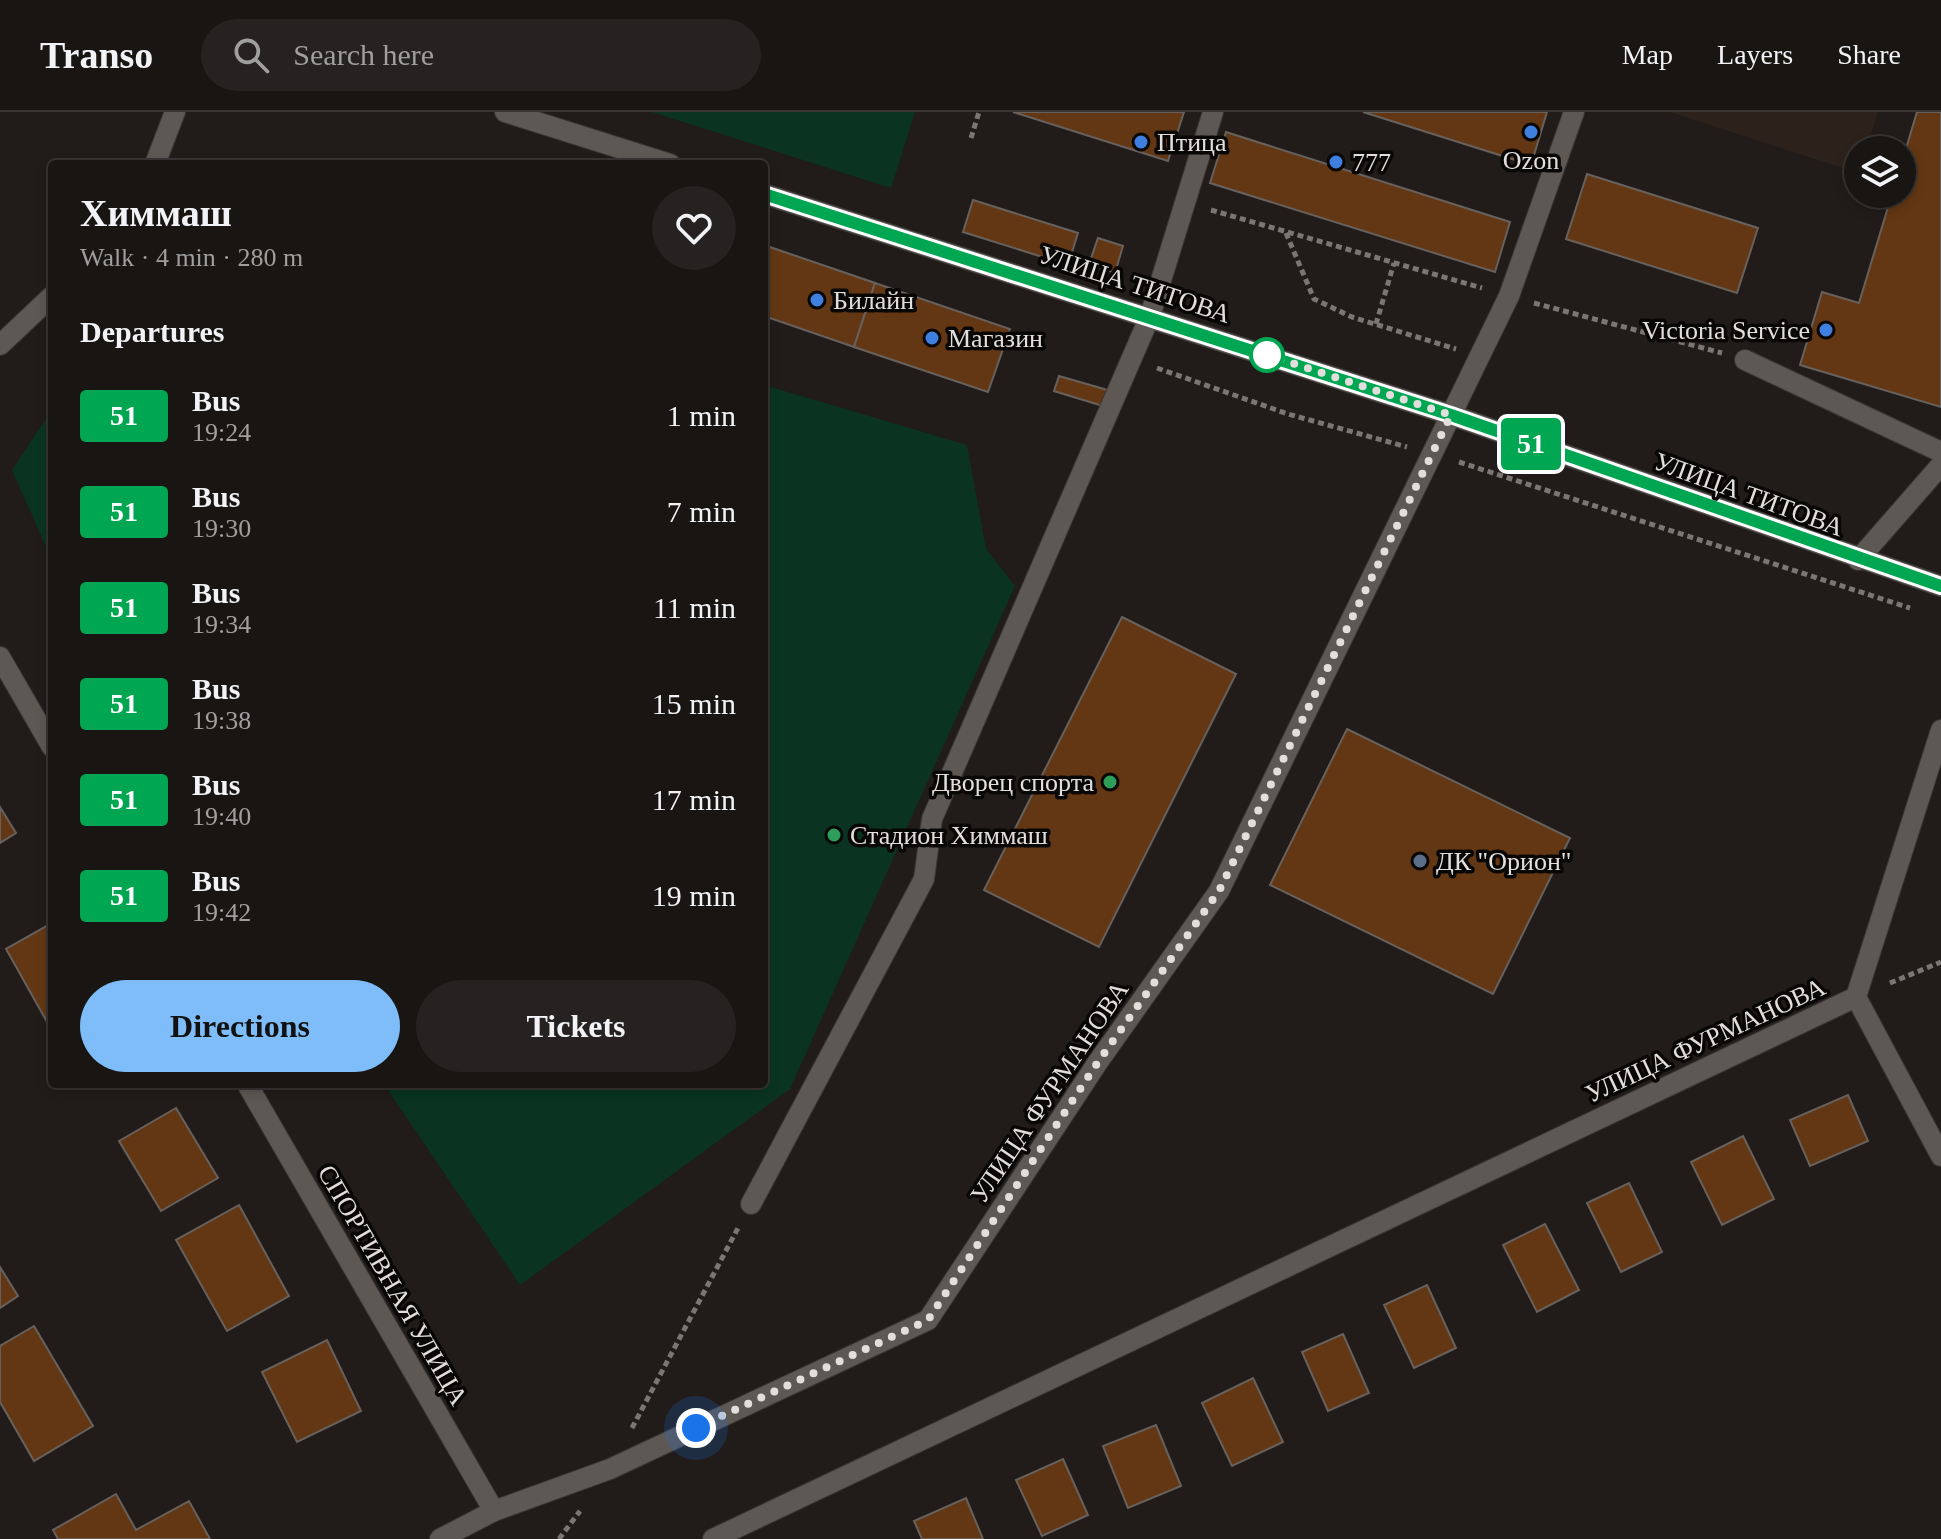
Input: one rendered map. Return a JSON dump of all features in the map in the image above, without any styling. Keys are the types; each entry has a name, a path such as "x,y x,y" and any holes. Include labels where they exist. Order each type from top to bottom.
{"street":[{"path":"157,160 175,112"},
{"path":"505,112 657,160"},
{"path":"751,1204 924,879 932,819 1150,316 1213,112"},
{"name":"УЛИЦА ФУРМАНОВА","path":"440,1539 494,1511 610,1469 928,1320 1098,1062 1219,891 1509,296 1574,112"},
{"name":"УЛИЦА ТИТОВА","path":"768,195 1451,415 1858,560 1941,586"},
{"path":"0,345 48,300"},
{"path":"1745,360 1941,452"},
{"path":"1858,560 1941,465"},
{"path":"0,657 48,740"},
{"path":"1941,730 1856,997 1941,1156"},
{"name":"УЛИЦА ФУРМАНОВА","path":"713,1539 1856,997"},
{"name":"СПОРТИВНАЯ УЛИЦА","path":"249,1088 494,1511"}],"path":[{"path":"971,138 979,112"},
{"path":"1207,209 1745,360"},
{"path":"1286,232 1314,299 1376,324 1480,356"},
{"path":"1376,324 1394,263"},
{"path":"1131,359 1288,414 1432,454 1911,609"},
{"name":"УЛИЦА ФУРМАНОВА","path":"1856,997 1941,962"},
{"path":"559,1539 610,1469 751,1204"}],"shaded area":[{"path":"1670,112 1878,112 1870,136 1844,136 1844,168"}],"green space":[{"path":"652,112 915,112 891,188"},
{"name":"Стадион Химмаш","path":"768,386 967,445 986,549 1015,586 790,1089 520,1285 387,1088 768,1088"},
{"path":"48,416 48,551 12,470"}],"building":[{"path":"1013,112 1184,112 1168,161"},
{"path":"1363,112 1547,112 1531,165"},
{"path":"1917,112 1941,112 1941,407 1800,365 1822,292 1859,303 1888,208 1916,208 1916,136 1910,136"},
{"path":"1226,132 1510,222 1495,272 1210,183"},
{"path":"1587,174 1758,228 1737,293 1566,239"},
{"path":"973,200 1078,233 1068,265 963,232"},
{"path":"1098,238 1123,246 1115,273 1089,264"},
{"name":"Билайн","path":"768,246 875,283 854,347 768,317"},
{"name":"Магазин","path":"875,283 1010,329 988,392 854,347"},
{"path":"1059,376 1111,391 1106,407 1054,391"},
{"name":"Дворец спорта","path":"1122,617 1236,674 1099,947 984,890"},
{"name":"ДК \"Орион\"","path":"1347,729 1570,838 1493,994 1270,885"},
{"path":"0,807 16,833 0,843"},
{"path":"48,925 48,1024 6,949"},
{"path":"1848,1095 1868,1141 1810,1166 1790,1120"},
{"path":"176,1108 218,1178 161,1211 119,1141"},
{"path":"1743,1136 1774,1199 1722,1225 1691,1162"},
{"path":"1629,1183 1662,1252 1621,1272 1587,1203"},
{"path":"239,1205 289,1296 227,1331 176,1240"},
{"path":"1545,1224 1579,1290 1537,1312 1503,1245"},
{"path":"0,1267 18,1296 0,1308"},
{"path":"1427,1285 1456,1348 1414,1368 1384,1305"},
{"path":"34,1326 93,1426 34,1461 0,1402 0,1346"},
{"path":"1343,1334 1369,1393 1328,1411 1302,1352"},
{"path":"327,1340 361,1411 297,1442 262,1372"},
{"path":"1253,1378 1283,1442 1232,1466 1202,1403"},
{"path":"1156,1425 1181,1486 1128,1508 1103,1446"},
{"path":"1063,1459 1088,1515 1042,1536 1016,1480"},
{"path":"116,1494 136,1530 189,1501 210,1539 58,1539 53,1530"},
{"path":"966,1498 983,1539 922,1539 914,1521"}],"bus line":[{"name":"51","path":"768,195 1451,415 1858,560 1941,586"}],"place":[{"name":"Ozon","path":"1531,132"},
{"name":"Птица","path":"1141,142"},
{"name":"777","path":"1336,162"},
{"name":"Билайн","path":"817,300"},
{"name":"Victoria Service","path":"1826,330"},
{"name":"Магазин","path":"932,338"},
{"name":"Дворец спорта","path":"1110,782"},
{"name":"Стадион Химмаш","path":"834,835"},
{"name":"ДК \"Орион\"","path":"1420,861"}],"route":[{"path":"696,1428 928,1320 1098,1062 1219,891 1451,415 1267,355"}]}
